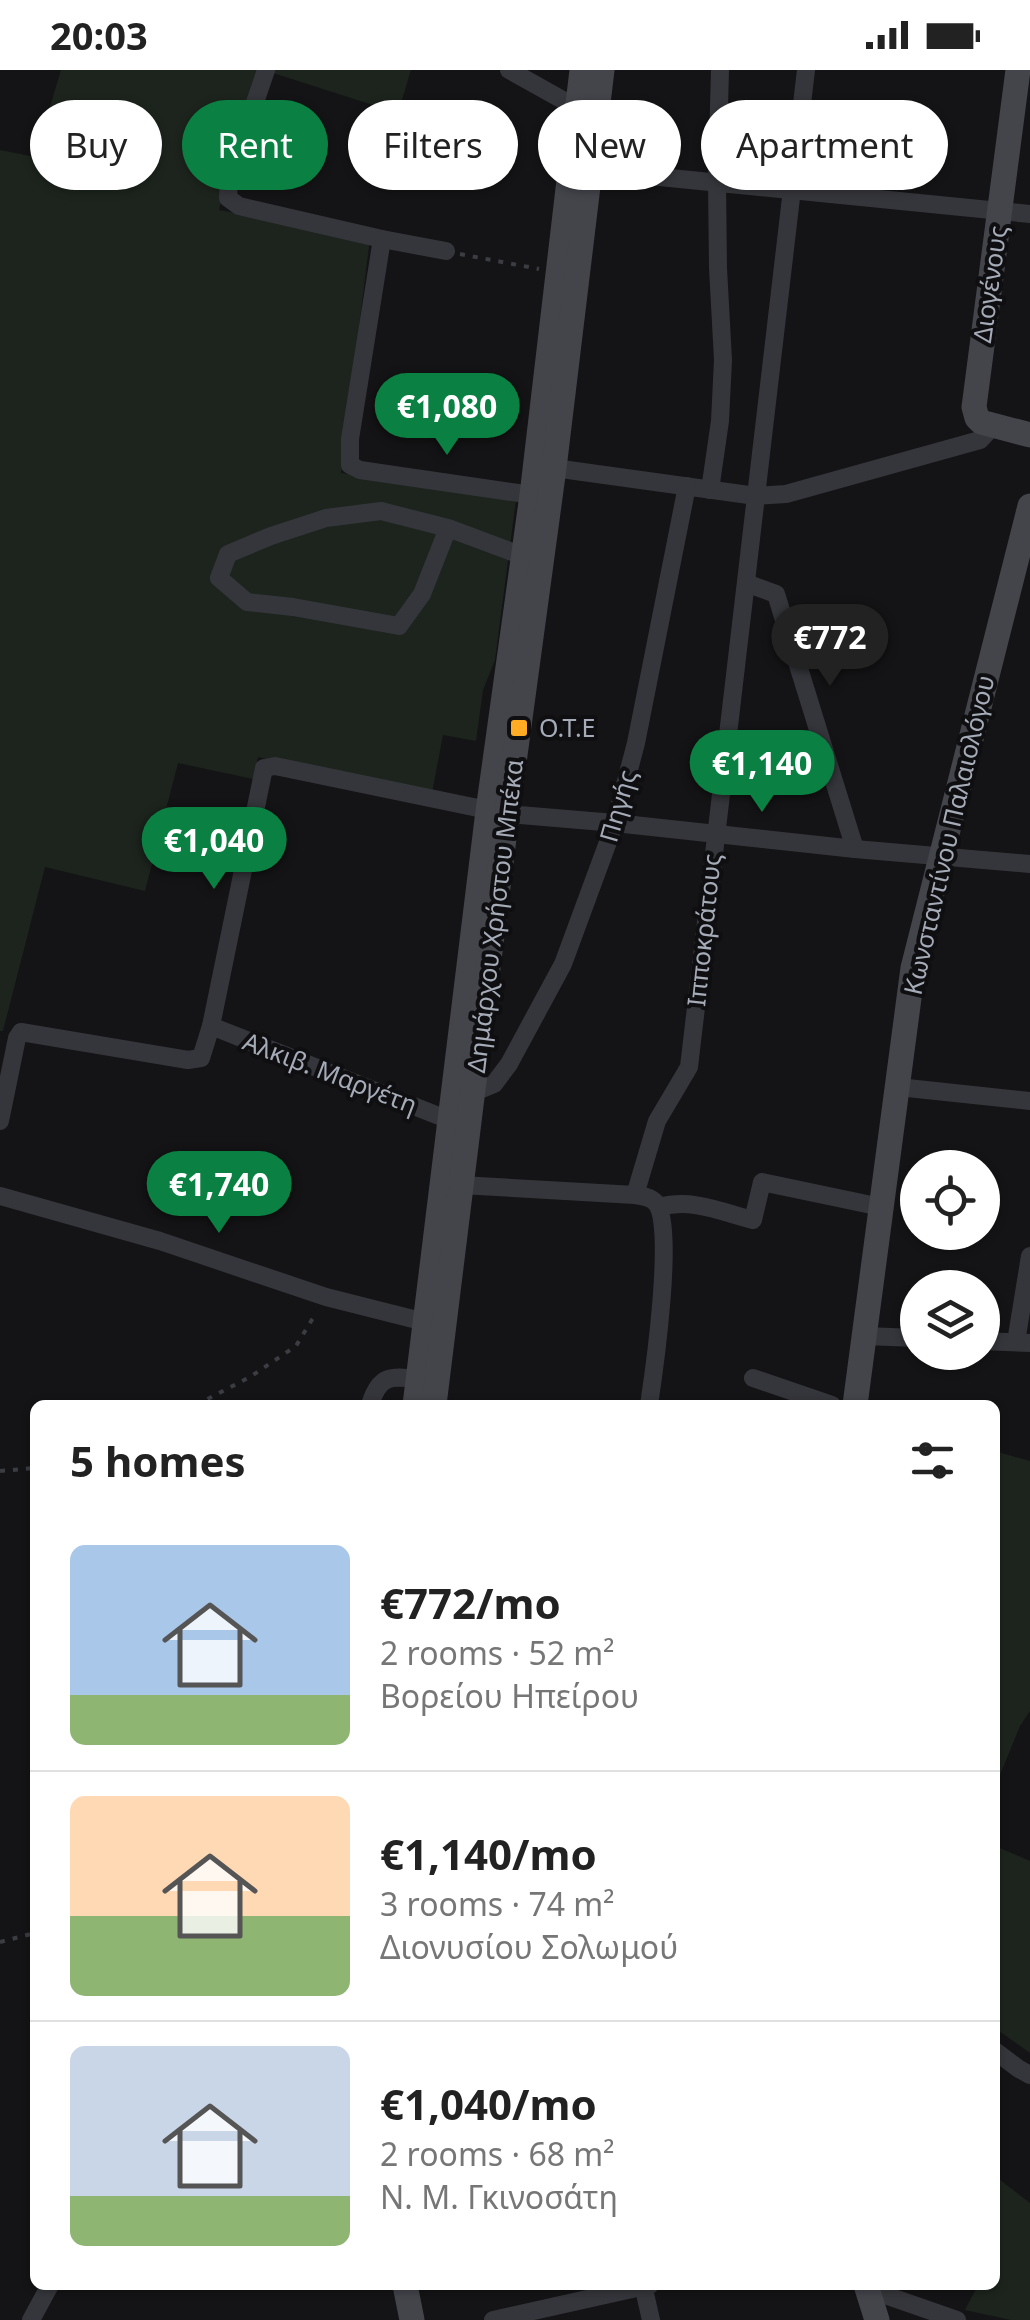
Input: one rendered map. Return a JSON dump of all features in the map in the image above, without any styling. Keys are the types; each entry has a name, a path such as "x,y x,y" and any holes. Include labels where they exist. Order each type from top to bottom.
{"main road":[{"name":"Δημάρχου Χρήστου Μπέκα","path":"578,100 582,70"},
{"name":"Δημάρχου Χρήστου Μπέκα","path":"595,100 602,70"},
{"name":"Διογένους","path":"994,426 977,418 974,407 1018,70"},
{"name":"Δημάρχου Χρήστου Μπέκα","path":"435,1400 473,1088 524,556 558,272 576,190"},
{"name":"Δημάρχου Χρήστου Μπέκα","path":"416,1392 449,1120 554,468 578,190"},
{"path":"994,426 1030,434"},
{"name":"Κωνσταντίνου Παλαιολόγου","path":"856,1400 913,968 1030,506"},
{"path":"406,2290 412,2320"},
{"path":"423,2290 428,2320"},
{"path":"868,2290 877,2320"}],"street":[{"path":"266,70 230,179 228,198 239,206 446,251"},
{"path":"510,70 563,100"},
{"path":"719,100 720,70"},
{"name":"Ιπποκράτους","path":"635,1195 657,1121 689,1067 806,70"},
{"path":"710,490 720,421 723,360 717,190"},
{"path":"784,190 1030,214"},
{"path":"382,239 350,439 350,465 360,470 532,494"},
{"path":"554,468 756,496 786,494 980,440 994,426"},
{"name":"Πηγής","path":"473,1088 494,1084 510,1064 563,964 615,823 636,744 687,486"},
{"path":"448,528 422,594 399,626 293,606 246,602 220,578 228,554 270,536 326,518 382,511 448,528 524,556"},
{"path":"746,584 776,594 855,849"},
{"path":"0,1121 21,1032 188,1060 204,1054 264,768 275,766 497,812 1030,864"},
{"name":"Αλκιβ. Μαργέτη","path":"211,1026 449,1120"},
{"path":"898,1087 1030,1101"},
{"path":"660,1207 686,1203 752,1220 762,1182 881,1206"},
{"path":"461,1186 635,1195 654,1200 660,1207 663,1238 662,1300 650,1400"},
{"path":"0,1196 160,1241 326,1297 425,1322"},
{"path":"1023,1342 1030,1256"},
{"path":"864,1336 900,1337"},
{"path":"372,1400 380,1382 392,1377 416,1392"},
{"path":"753,1378 817,1400"},
{"path":"1000,2055 1030,2075"},
{"path":"31,2320 47,2290"},
{"path":"494,2320 627,2290"},
{"path":"646,2290 651,2320"},
{"path":"872,2290 957,2320"}],"path":[{"path":"446,251 558,272"},
{"path":"206,1400 250,1377 296,1346 326,1297"},
{"path":"0,1470 30,1468"},
{"path":"0,1942 30,1935"}],"shaded area":[{"name":"Ο.Τ.Ε","path":"61,70 411,70 402,100 357,100 273,73 265,100 182,100 182,190 237,190 236,194 222,197 219,210 370,238 341,473 516,500 495,660 483,690 476,741 443,735 432,793 258,757 253,779 178,763 145,891 45,867 0,1031 0,150 30,156 30,190 162,190 162,100 52,100"},
{"path":"1000,1453 1030,1461 1030,1711 1000,1775"},
{"path":"1000,1848 1030,1861 1030,2053 1000,2032"},
{"path":"1000,2180 1030,2203 1030,2320 965,2310 975,2290 1000,2290"}],"place":[{"name":"Ο.Τ.Ε","path":"519,728"}]}
